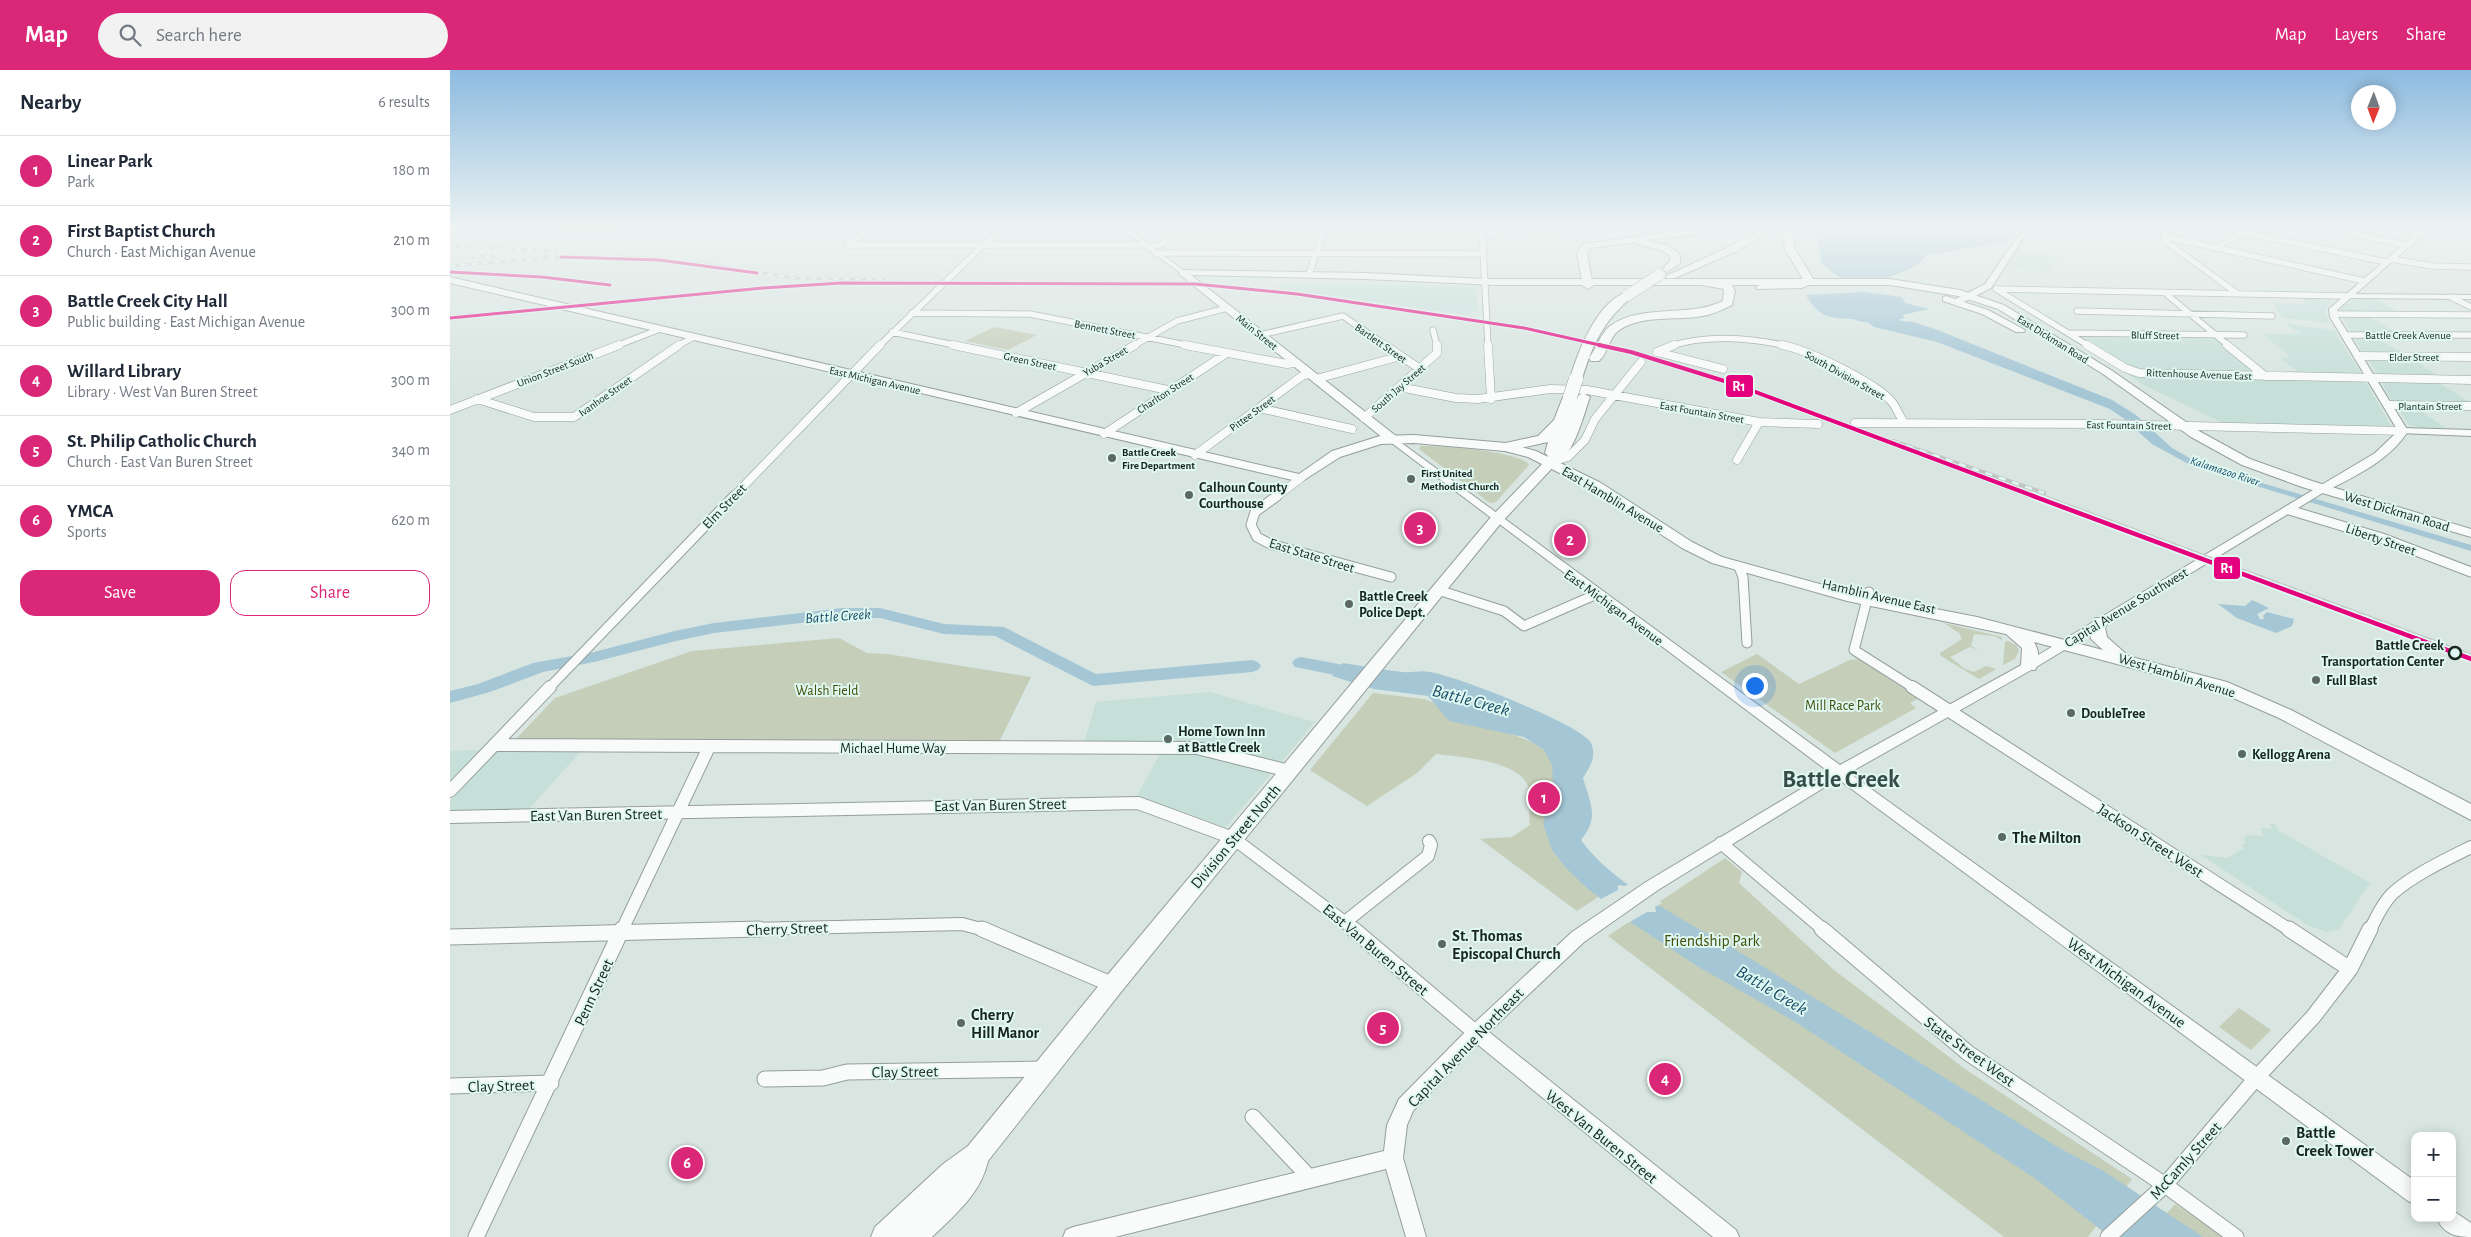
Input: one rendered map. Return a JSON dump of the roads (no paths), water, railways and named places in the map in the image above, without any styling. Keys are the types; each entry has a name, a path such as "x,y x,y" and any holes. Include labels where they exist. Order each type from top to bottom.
{"highway":[{"path":"1550,462 1565,447 1581,388 1614,306 1628,295 1653,280"},
{"path":"1594,354 1604,330 1613,319 1657,280"},
{"path":"1761,288 1802,285 1810,282"},
{"path":"1604,330 1639,320 1714,310 1728,303 1730,291 1728,288 1706,283"},
{"path":"1506,447 1542,439 1560,422 1581,388"},
{"path":"1550,462 1560,422"}],"main road":[{"name":"East Michigan Avenue","path":"452,280 1104,434 1301,478"},
{"name":"Main Street","path":"1192,280 1392,439"},
{"name":"East Dickman Road","path":"1452,280 1728,288 1878,289 1915,293 1957,302 2000,319 2135,394"},
{"path":"2364,281 2334,307 2333,314 2403,431"},
{"name":"East Dickman Road","path":"1592,284 1898,283 1927,286 1972,296 2014,314 2107,372 2135,394 2216,447 2246,462 2318,492"},
{"name":"Capital Avenue Southwest","path":"2318,492 2384,452 2399,441 2403,431"},
{"name":"East Hamblin Avenue","path":"1301,478 1342,451 1392,439 1445,441 1506,447 1532,454 1550,462 1596,486 1687,545 1717,560 1740,567"},
{"name":"Division Street North","path":"913,1237 944,1207 972,1175 978,1155 1045,1069 1380,659 1496,520 1550,462"},
{"name":"West Dickman Road","path":"2318,492 2471,533"},
{"name":"Hamblin Avenue East","path":"1740,567 2066,644"},
{"path":"2101,621 2097,628 2099,639 2105,646 2132,661"},
{"path":"2009,630 2024,640 2030,648 2029,666"},
{"name":"West Hamblin Avenue","path":"2066,644 2221,686 2264,703 2471,813"},
{"name":"Division Street North","path":"885,1237 928,1199 959,1165 978,1155"}],"street":[{"name":"Elm Street","path":"450,791 892,332 946,280"},
{"path":"1957,302 1986,288 1991,280"},
{"path":"2219,280 2238,294"},
{"path":"1399,387 1456,398 1491,399 1486,282"},
{"path":"1986,288 2165,293 2471,297"},
{"path":"1996,289 2066,333"},
{"path":"2165,293 2266,376"},
{"path":"2451,297 2471,307"},
{"name":"Yuba Street","path":"1016,413 1177,320 1226,308"},
{"path":"2077,311 2272,316"},
{"name":"Bennett Street","path":"912,313 1030,314 1227,353 1287,364 1295,363"},
{"path":"2333,314 2471,315"},
{"name":"Bartlett Street","path":"1260,335 1343,316 1420,369"},
{"name":"Union Street South","path":"450,410 660,329"},
{"name":"South Jay Street","path":"1364,418 1437,353 1437,344 1433,330"},
{"name":"Green Street","path":"892,332 1168,390"},
{"name":"Bluff Street","path":"2066,333 2244,335"},
{"name":"Rittenhouse Avenue East","path":"2066,333 2133,371 2372,379 2471,380"},
{"name":"Battle Creek Avenue","path":"2344,335 2471,335"},
{"name":"Ivanhoe Street","path":"477,399 534,417 574,417 669,350 694,337"},
{"name":"South Division Street","path":"1722,369 1657,352 1676,343 1707,338 1730,338 1788,346 1838,369 1892,401 1904,422"},
{"name":"Charlton Street","path":"1104,434 1168,390 1227,353"},
{"name":"Pittee Street","path":"1195,455 1302,376 1313,376 1401,356"},
{"name":"Elder Street","path":"2358,356 2471,357"},
{"path":"1550,462 1568,457 1575,451 1585,440 1595,418 1641,362"},
{"name":"East Fountain Street","path":"1491,399 1550,389 1581,388 1759,422 1818,424"},
{"name":"Plantain Street","path":"2388,406 2471,406"},
{"path":"1259,408 1352,429"},
{"path":"1737,460 1759,422"},
{"name":"East Fountain Street","path":"1855,423 2127,424 2403,431"},
{"path":"2403,431 2471,432"},
{"name":"East Michigan Avenue","path":"1392,439 1496,520 1839,772"},
{"name":"East State Street","path":"1301,478 1255,512 1250,525 1257,536 1270,544 1391,577"},
{"name":"Capital Avenue Southwest","path":"1839,772 1952,711 2029,666 2318,492"},
{"name":"Liberty Street","path":"2289,510 2382,538 2471,572"},
{"path":"1740,567 1743,577 1747,643"},
{"path":"1438,590 1451,596 1504,611 1524,626 1597,594"},
{"name":"Jackson Street West","path":"1868,596 1854,650 1952,711 2350,969"},
{"name":"Michael Hume Way","path":"494,744 710,747 1197,748 1289,771"},
{"name":"Penn Street","path":"476,1237 710,747"},
{"name":"Capital Avenue Northeast","path":"1393,1158 1397,1125 1406,1105 1476,1033 1578,937 1652,886 1839,772"},
{"name":"West Michigan Avenue","path":"1839,772 2411,1191"},
{"name":"East Van Buren Street","path":"450,817 1130,802 1143,804 1233,838 1345,922 1476,1033"},
{"path":"1345,922 1428,856 1431,845 1430,841"},
{"name":"State Street West","path":"1721,843 1968,1053 2160,1190 2236,1237"},
{"name":"McCamly Street","path":"2108,1237 2160,1190 2257,1077 2313,1017 2350,969 2380,910 2392,894 2438,863 2471,847"},
{"name":"Cherry Street","path":"450,938 962,924 980,928 1113,985"},
{"name":"West Van Buren Street","path":"1476,1033 1729,1237"},
{"name":"Clay Street","path":"766,1079 822,1078 847,1072 1045,1069"},
{"name":"Clay Street","path":"450,1086 551,1083"},
{"path":"1253,1117 1310,1178"},
{"path":"1074,1237 1393,1158 1416,1237"},
{"path":"2452,1222 2471,1236"}],"water":[{"path":"1865,292 1902,297 1905,303 1929,309 1902,315 1905,318 1899,319 1901,321 1913,322 1935,329 2112,400 2136,415 2172,448 2193,460 2225,472 2471,545 2471,551 2194,467 2152,444 2110,409 1937,342 1874,327 1867,322 1825,315 1815,308 1806,295"},
{"path":"2252,600 2269,608 2257,614 2260,619 2264,619 2263,616 2267,612 2294,619 2292,626 2276,633 2237,618 2218,604 2245,606"},
{"path":"1343,663 1406,672 1427,671 1443,675 1543,713 1583,735 1593,748 1590,766 1583,778 1592,810 1592,817 1587,832 1581,840 1610,871 1669,912 1728,945 2061,1149 2102,1170 2203,1237 2110,1237 2036,1179 1797,1023 1697,966 1629,921 1587,888 1567,869 1552,850 1543,824 1553,784 1552,765 1544,750 1524,737 1449,721 1428,696 1374,689 1332,676"}],"waterway":[{"name":"Battle Creek","path":"450,697 484,688 539,667 594,657 675,636 714,628 843,613 880,613 944,629 998,631 1093,680 1252,666"},
{"name":"Battle Creek","path":"1301,663 1360,674"}],"railway":[{"path":"1893,441 2044,493"},
{"path":"2043,497 2471,656"}],"place":[{"name":"Battle Creek Fire Department","path":"1112,458"},
{"name":"First United Methodist Church","path":"1411,479"},
{"name":"Calhoun County Courthouse","path":"1189,495"},
{"name":"Battle Creek City Hall","path":"1420,528"},
{"name":"First Baptist Church","path":"1570,540"},
{"name":"Battle Creek Police Dept.","path":"1349,604"},
{"name":"Battle Creek Transportation Center","path":"2455,653"},
{"name":"Full Blast","path":"2316,680"},
{"name":"DoubleTree","path":"2071,713"},
{"name":"Home Town Inn at Battle Creek","path":"1168,739"},
{"name":"Kellogg Arena","path":"2242,754"},
{"name":"Linear Park","path":"1544,798"},
{"name":"The Milton","path":"2002,837"},
{"name":"St. Thomas Episcopal Church","path":"1442,944"},
{"name":"Cherry Hill Manor","path":"961,1023"},
{"name":"St. Philip Catholic Church","path":"1383,1028"},
{"name":"Willard Library","path":"1665,1079"},
{"name":"Battle Creek Tower","path":"2286,1141"},
{"name":"YMCA","path":"687,1163"}],"district":[{"name":"Battle Creek","path":"1841,779"}],"water label":[{"name":"Kalamazoo River","path":"2225,471"}],"park label":[{"name":"Walsh Field","path":"827,690"},
{"name":"Mill Race Park","path":"1843,705"},
{"name":"Friendship Park","path":"1712,940"}]}
